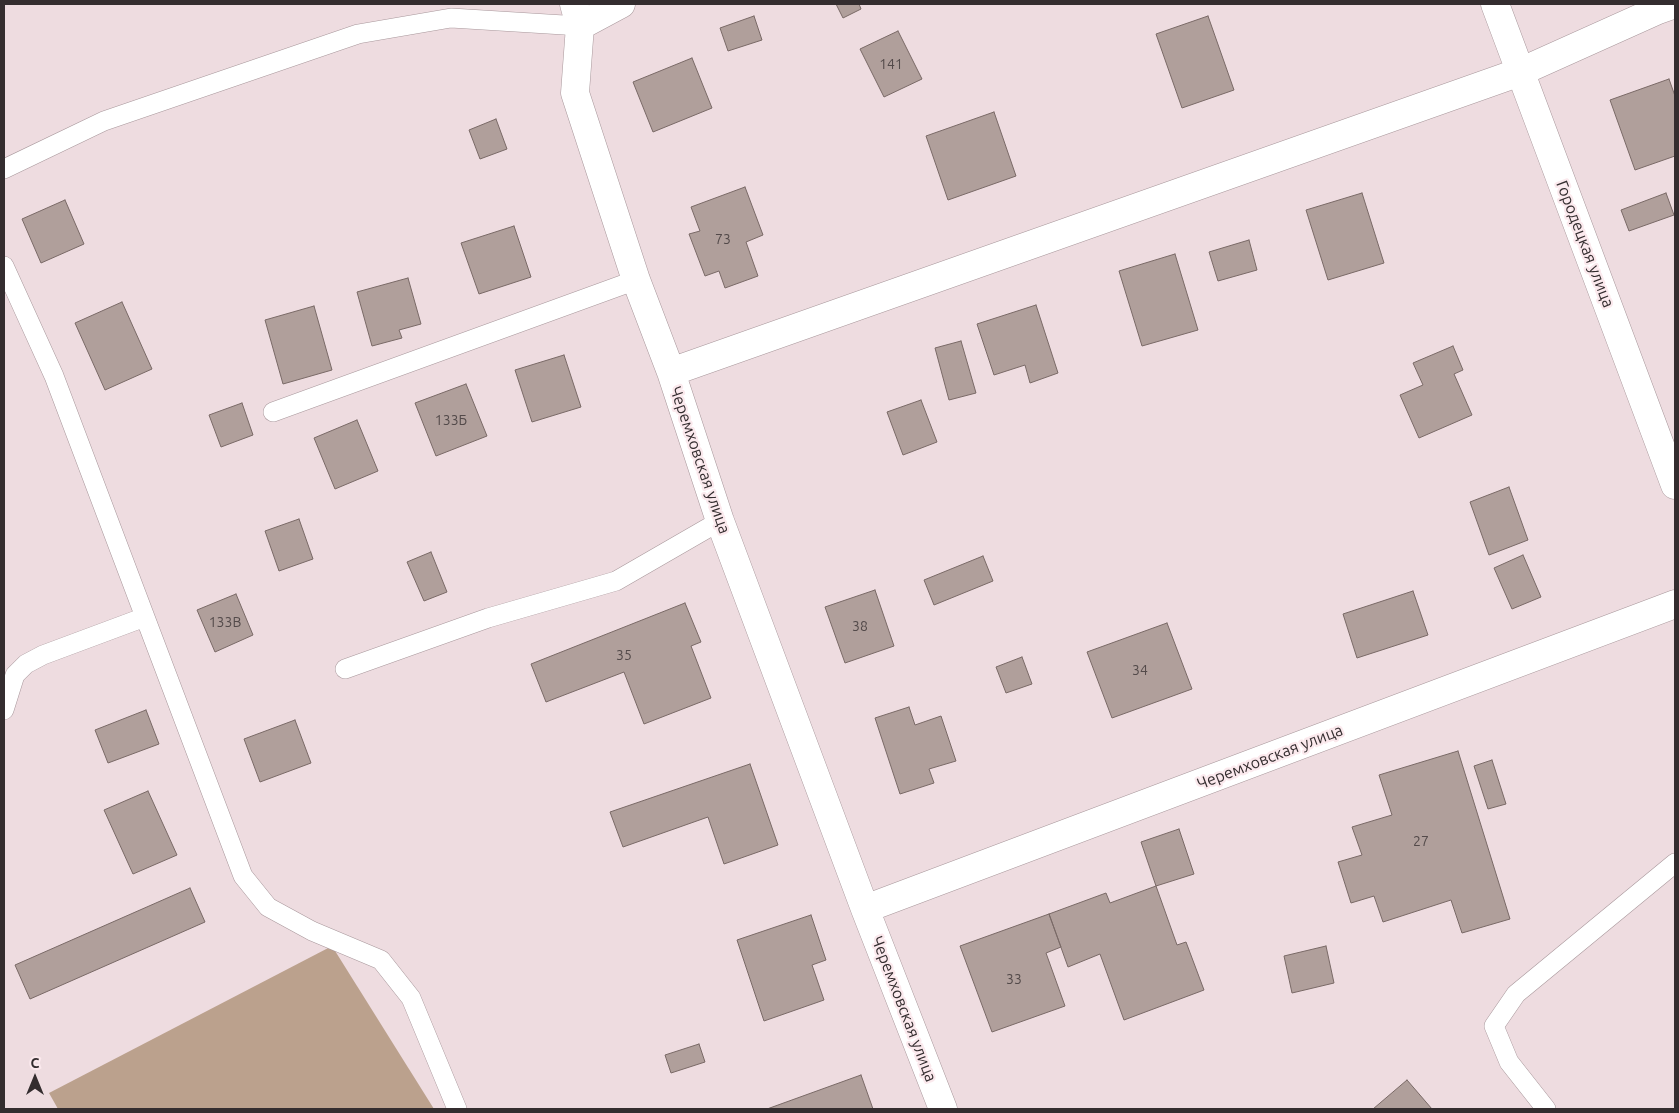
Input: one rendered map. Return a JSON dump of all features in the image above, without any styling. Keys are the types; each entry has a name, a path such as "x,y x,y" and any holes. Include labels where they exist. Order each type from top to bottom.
{"street":[{"path":"577,15 621,4"},
{"name":"Городецкая улица","path":"1495,4 1675,485"},
{"path":"671,372 1520,72 1675,4"},
{"name":"Черемховская улица","path":"577,15 575,93 636,280 671,372 720,521 865,909 943,1109"},
{"name":"Черемховская улица","path":"865,909 1675,604"}],"lane":[{"path":"4,169 104,121 358,34 451,18 577,15"},
{"path":"4,266 54,376 244,876 268,907 312,931 381,960 411,998 457,1109"},
{"path":"273,412 636,280"},
{"path":"345,669 488,618 616,581 720,521"},
{"path":"4,710 15,675 26,664 43,655 145,617"},
{"path":"1546,1109 1509,1062 1494,1026 1516,994 1675,863"}],"shaded area":[{"path":"332,946 434,1109 58,1109 49,1093"}],"building":[{"path":"836,4 859,4 861,9 843,18"},
{"path":"754,16 762,40 728,51 720,28"},
{"path":"1208,16 1234,90 1182,108 1156,34"},
{"path":"898,31 922,79 884,97 860,49"},
{"path":"692,58 712,108 653,132 633,82"},
{"path":"1669,79 1675,96 1675,156 1635,170 1610,100"},
{"path":"994,112 1016,176 948,200 926,136"},
{"path":"496,119 507,149 480,159 469,130"},
{"path":"745,187 763,235 746,242 758,276 725,288 719,271 705,276 689,234 700,231 691,207"},
{"path":"1362,193 1384,263 1328,280 1306,210"},
{"path":"1666,193 1674,215 1629,231 1621,210"},
{"path":"65,200 84,244 41,263 22,219"},
{"path":"514,226 531,277 479,294 461,243"},
{"path":"1249,240 1257,270 1218,281 1209,252"},
{"path":"1175,254 1198,330 1142,346 1119,271"},
{"path":"408,278 421,324 399,330 402,338 372,346 357,292"},
{"path":"122,302 152,369 105,390 75,323"},
{"path":"1036,305 1058,373 1030,383 1025,365 994,375 977,324"},
{"path":"314,306 332,370 283,384 265,320"},
{"path":"961,341 976,393 949,400 935,348"},
{"path":"1453,346 1463,370 1454,374 1472,415 1419,438 1400,395 1423,385 1413,363"},
{"path":"564,355 581,407 532,422 515,370"},
{"path":"466,384 487,436 436,456 415,403"},
{"path":"921,400 937,442 903,455 887,412"},
{"path":"242,403 253,435 221,447 209,415"},
{"path":"357,420 378,471 335,489 314,438"},
{"path":"1509,487 1528,540 1489,555 1470,502"},
{"path":"299,519 313,559 279,571 265,531"},
{"path":"431,552 447,592 424,601 407,562"},
{"path":"1523,555 1541,597 1512,609 1494,568"},
{"path":"983,556 993,581 934,605 924,580"},
{"path":"875,590 894,646 845,663 825,607"},
{"path":"1413,591 1428,635 1357,658 1343,614"},
{"path":"236,594 253,635 215,652 197,610"},
{"path":"685,603 701,642 691,646 711,698 644,724 624,672 546,702 531,664"},
{"path":"1167,623 1192,689 1112,718 1087,652"},
{"path":"1022,657 1032,684 1006,693 996,667"},
{"path":"909,707 915,725 941,716 956,761 929,769 934,783 900,794 875,718"},
{"path":"146,710 159,744 108,763 95,730"},
{"path":"295,720 311,763 260,782 244,739"},
{"path":"1458,751 1510,919 1462,933 1451,900 1383,922 1374,896 1351,903 1338,862 1362,855 1352,827 1392,815 1379,775"},
{"path":"1492,760 1506,804 1488,809 1474,766"},
{"path":"750,764 778,845 724,864 708,817 623,847 610,812"},
{"path":"148,791 177,855 133,874 104,810"},
{"path":"1179,829 1194,874 1156,886 1141,842"},
{"path":"1156,886 1177,945 1186,942 1204,990 1124,1020 1100,954 1068,967 1049,914 1106,893 1110,903"},
{"path":"190,888 205,922 30,999 15,965"},
{"path":"1049,914 1061,947 1046,953 1065,1006 992,1032 960,946"},
{"path":"811,915 826,960 812,965 824,1000 764,1021 737,940"},
{"path":"1326,946 1334,983 1292,993 1284,956"},
{"path":"699,1044 705,1062 671,1073 665,1055"},
{"path":"861,1075 873,1109 767,1109"},
{"path":"1407,1080 1432,1109 1373,1109"}]}
